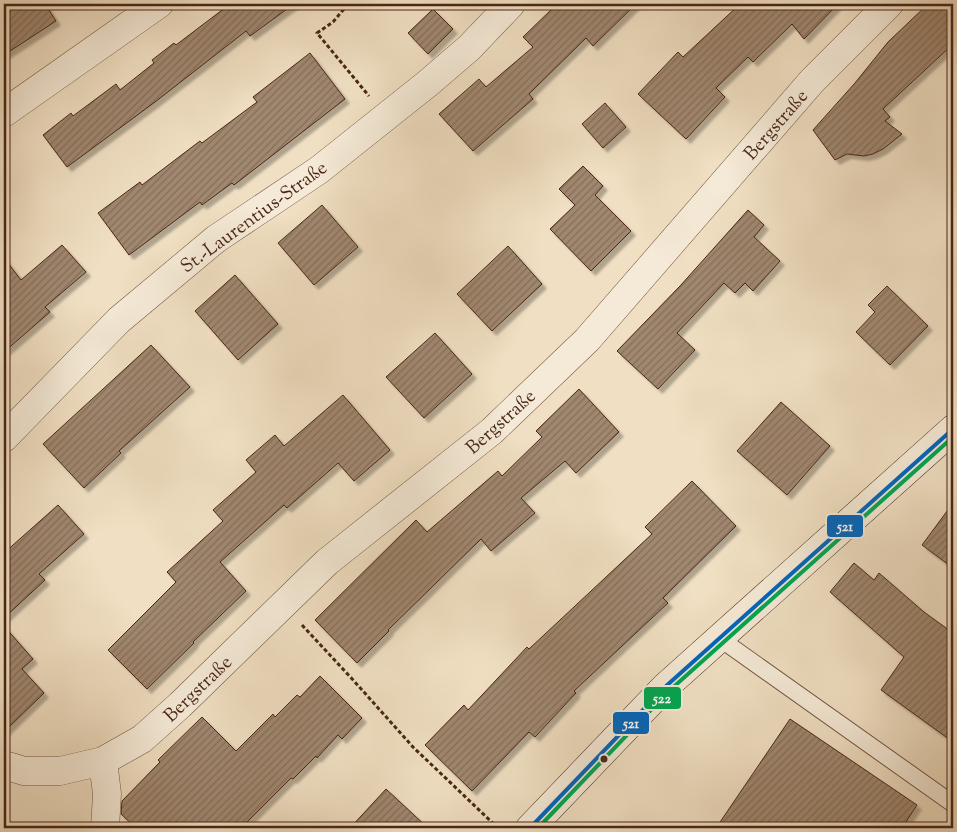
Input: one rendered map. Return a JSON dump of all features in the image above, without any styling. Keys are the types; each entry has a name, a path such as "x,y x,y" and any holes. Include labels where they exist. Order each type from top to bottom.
{"street":[{"path":"4,113 159,4"},
{"name":"St.-Laurentius-Straße","path":"4,438 119,320 216,239 319,170 427,84 469,48 511,4"},
{"name":"Bergstraße","path":"4,765 24,771 60,771 103,761 142,739 180,705 327,562 492,431 587,340 812,81 889,4"},
{"path":"530,828 665,687 953,428"},
{"path":"103,761 107,794 105,828"}],"lane":[{"path":"719,638 953,804"}],"path":[{"path":"340,4 344,9 333,22 317,33 386,117"},
{"path":"283,605 414,747 498,828"}],"building":[{"path":"4,4 45,4 56,21 4,55"},
{"path":"230,4 294,4 250,36 246,31 67,167 43,135 71,113 73,116 116,84 120,90 154,63 152,60 174,43 176,45"},
{"path":"557,4 636,4 593,46 586,38 529,94 533,99 473,151 439,114 479,79 486,87 533,47 523,37"},
{"path":"740,4 838,4 804,39 792,24 753,62 748,57 716,88 725,97 686,139 638,94 678,52 683,57"},
{"path":"928,4 953,4 953,44 883,109 890,117 885,121 902,134 883,149 873,154 864,156 847,154 835,160 813,130 888,42"},
{"path":"433,9 453,29 428,54 408,33"},
{"path":"310,53 345,99 234,185 232,183 202,205 200,202 129,255 98,213 140,182 142,185 200,141 202,143 257,102 253,97"},
{"path":"605,103 626,127 603,148 582,124"},
{"path":"583,166 603,186 595,195 631,231 591,271 550,229 575,205 559,189"},
{"path":"322,205 358,247 314,285 278,243"},
{"path":"748,210 764,225 754,237 780,261 753,291 745,283 735,293 724,283 677,333 695,350 658,389 617,351 680,286"},
{"path":"62,245 86,272 45,307 50,312 4,352 4,258 21,280"},
{"path":"508,246 542,284 492,331 457,294"},
{"path":"235,275 278,324 238,360 195,311"},
{"path":"887,286 928,326 890,365 856,332 875,312 868,305"},
{"path":"435,333 472,374 424,418 386,377"},
{"path":"151,345 190,387 119,451 121,453 84,488 43,444"},
{"path":"579,389 619,432 576,473 565,461 521,498 535,513 491,551 481,539 357,663 315,620 416,520 427,532 498,471 502,476 542,437 536,431"},
{"path":"343,395 390,450 354,481 338,463 287,508 284,505 220,562 246,591 147,689 108,650 176,582 167,572 223,521 213,510 256,472 246,460 275,435 284,446"},
{"path":"781,402 830,446 787,495 737,451"},
{"path":"692,481 736,526 663,598 668,603 574,691 576,693 535,737 529,732 472,791 425,745 464,705 468,710 527,647 529,649 652,534 645,527"},
{"path":"953,503 953,568 922,545"},
{"path":"58,505 84,534 39,574 45,580 4,618 4,553"},
{"path":"854,563 874,580 879,573 924,612 953,633 953,742 881,690 904,657 830,592"},
{"path":"4,626 33,659 22,669 44,693 4,732"},
{"path":"320,676 362,718 342,739 338,735 317,758 316,756 293,779 291,778 241,828 136,828 121,814 122,801 160,762 158,760 202,717 236,751 273,714 275,717 297,695 300,697"},
{"path":"790,719 917,805 902,828 716,828"},
{"path":"386,789 428,828 350,828"}],"transit line":[{"name":"521","path":"530,828 665,687 953,429"},
{"name":"522","path":"538,828 669,691 953,437"}]}
